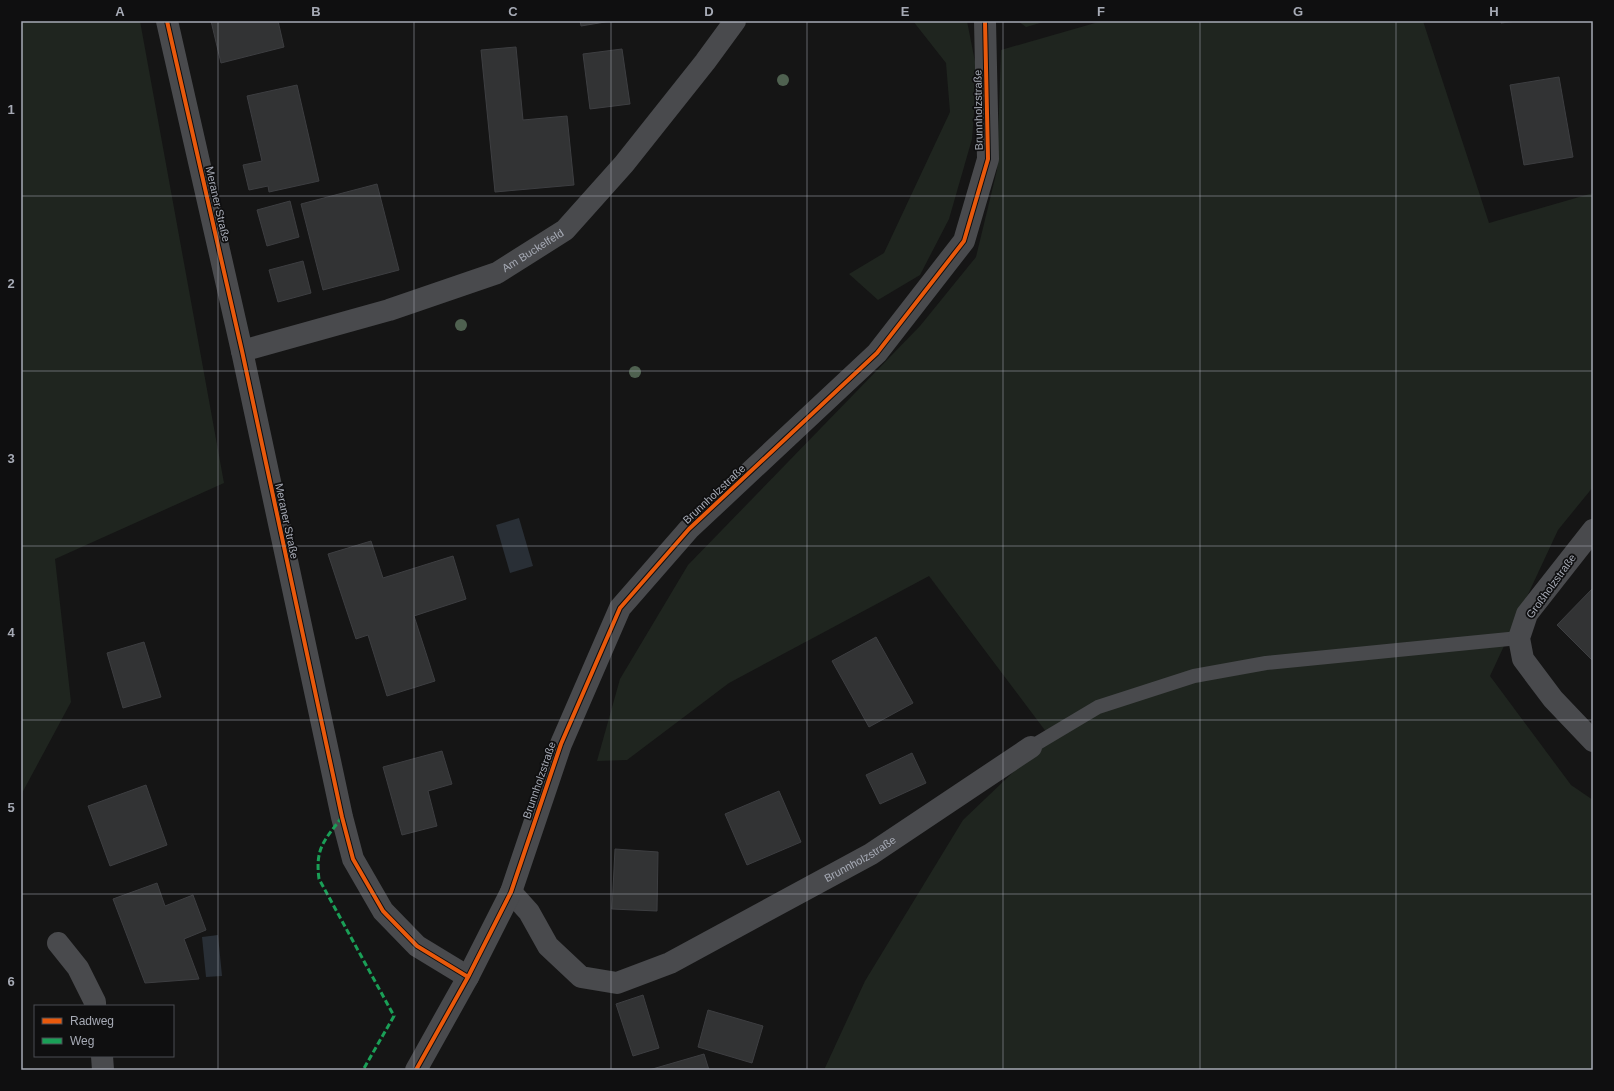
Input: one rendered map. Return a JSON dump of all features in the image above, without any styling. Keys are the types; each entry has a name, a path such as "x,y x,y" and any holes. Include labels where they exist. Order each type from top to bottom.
{"street":[{"name":"Meraner Straße","path":"167,21 242,351 342,817 353,859 383,912 417,946 468,978"},
{"name":"Am Buckelfeld","path":"242,351 389,310 496,273 565,230 624,164 705,62 735,21"},
{"name":"Brunnholzstraße","path":"416,1070 468,978 511,892 561,744 620,608 689,529 877,353 964,240 988,159 985,21"},
{"name":"Großholzstraße","path":"1519,638 1528,614 1593,530"},
{"path":"1519,638 1523,659 1553,699 1593,741"},
{"name":"Brunnholzstraße","path":"511,892 529,912 548,946 581,977 617,983 670,963 871,854 1031,747"},
{"path":"58,943 78,968 95,1002 95,1005"},
{"path":"102,1057 103,1070"}],"lane":[{"path":"1031,747 1098,707 1194,676 1266,663 1519,638"}],"shaded area":[{"path":"21,21 140,21 224,483 55,559 71,702 21,795"},
{"path":"913,21 967,21 977,72 972,139 949,219 920,275 878,300 849,274 884,253 950,112 946,63"},
{"path":"1018,21 1047,21 1026,27"},
{"path":"1102,21 1423,21 1489,223 1593,193 1593,487 1558,530 1490,676 1571,785 1593,800 1593,1070 824,1070 865,981 963,820 1050,737 929,576 729,683 627,760 597,761 620,679 688,565 920,326 976,257 997,170 1001,50"},
{"path":"519,518 533,566 510,573 496,525"},
{"path":"218,935 222,976 206,977 202,937"}],"building":[{"path":"211,21 278,21 284,47 221,63"},
{"path":"580,21 611,21 581,26"},
{"path":"1501,21 1517,21 1501,23"},
{"path":"516,47 523,120 567,116 574,185 495,192 481,50"},
{"path":"622,49 630,104 590,109 583,54"},
{"path":"1559,77 1573,157 1524,165 1510,85"},
{"path":"297,85 319,181 269,192 268,186 249,190 243,165 262,161 247,96"},
{"path":"377,184 399,270 323,290 301,204"},
{"path":"290,201 299,237 267,246 257,210"},
{"path":"303,261 311,293 278,302 269,270"},
{"path":"371,541 383,578 453,556 466,599 414,616 435,681 387,696 368,635 356,639 328,554"},
{"path":"1593,588 1593,661 1557,625"},
{"path":"876,637 913,703 869,727 832,661"},
{"path":"144,642 161,697 123,708 107,653"},
{"path":"442,751 452,784 428,791 437,826 402,835 383,767"},
{"path":"912,753 926,783 880,804 866,775"},
{"path":"146,785 167,845 110,866 88,806"},
{"path":"779,791 801,842 747,865 725,814"},
{"path":"615,849 658,852 657,911 612,909"},
{"path":"157,883 165,906 193,895 206,930 184,939 199,979 145,983 113,899"},
{"path":"643,995 659,1048 633,1056 616,1004"},
{"path":"708,1010 763,1026 752,1063 698,1047"},
{"path":"704,1054 709,1070 649,1070"}],"marked path":[{"path":"342,817 322,845 318,860 319,879 394,1016 363,1070"}],"cycle path":[{"path":"167,21 242,351 342,817 353,859 383,911 417,946 468,977"},
{"path":"416,1070 468,977 511,892 561,744 620,608 689,529 877,353 964,241 988,159 985,21"}]}
